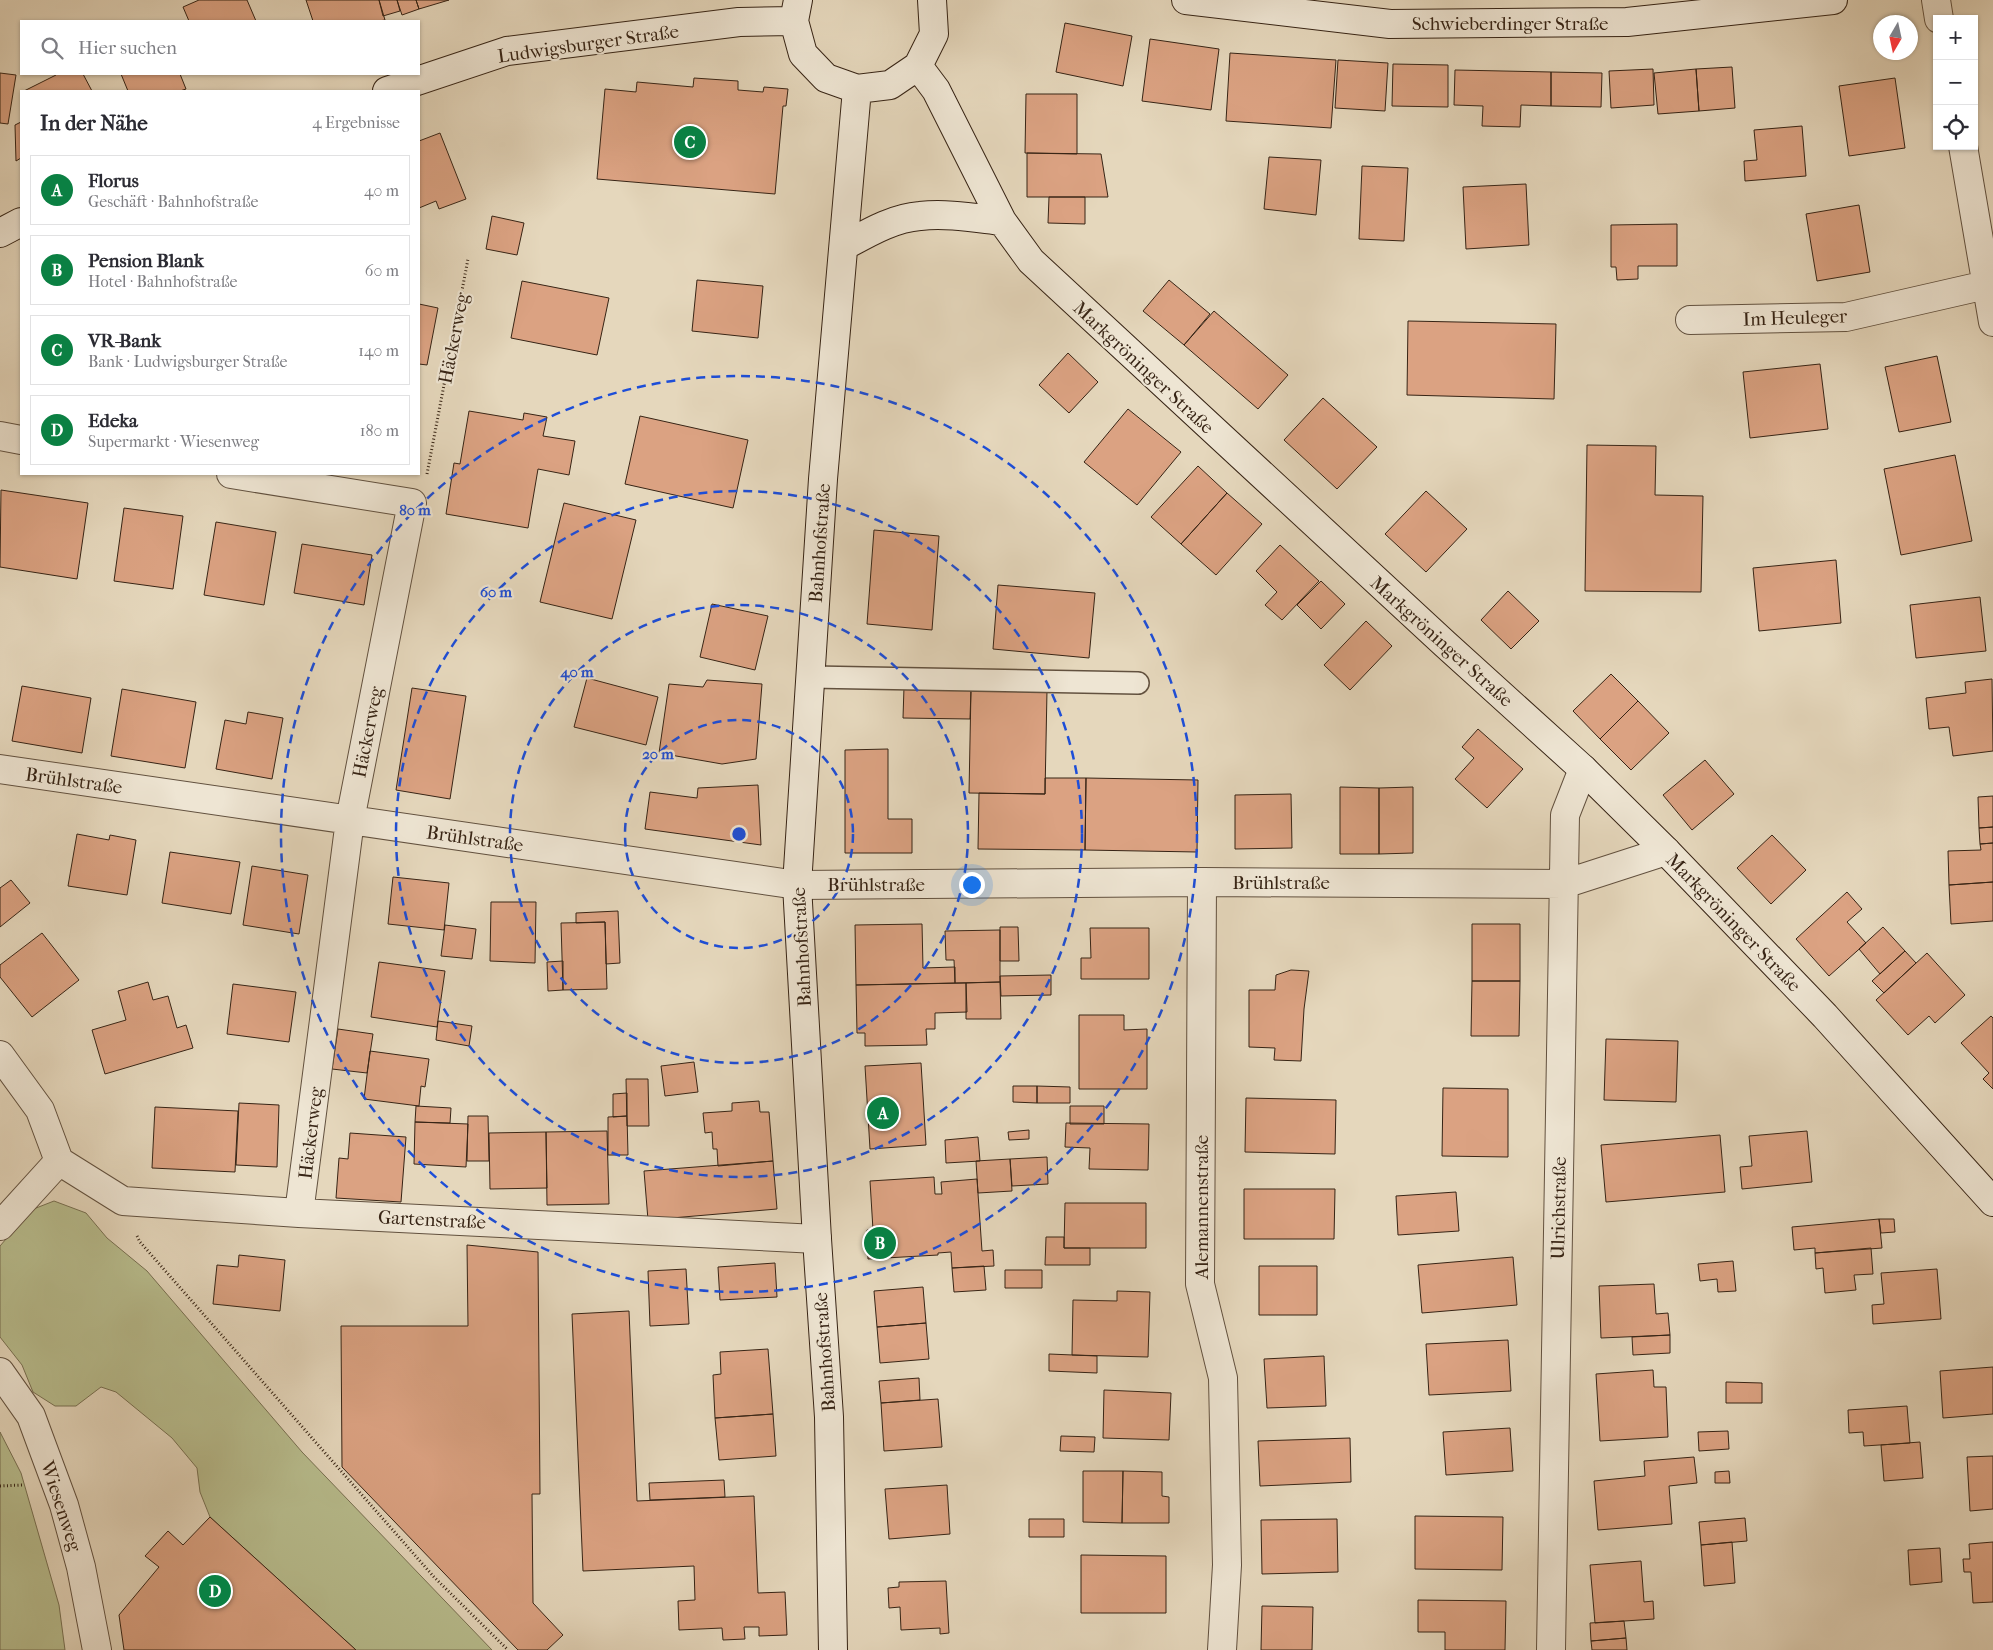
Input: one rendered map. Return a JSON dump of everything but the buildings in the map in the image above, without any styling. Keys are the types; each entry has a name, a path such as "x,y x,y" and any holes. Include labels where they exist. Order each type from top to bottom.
{"street":[{"path":"796,11 803,54 826,78 857,89 890,85 918,66 934,34 932,0"},
{"name":"Schwieberdinger Straße","path":"1186,0 1390,24 1627,22 1833,0"},
{"path":"1936,0 1939,15"},
{"name":"Ludwigsburger Straße","path":"390,90 507,51 739,22 796,11"},
{"name":"Markgröninger Straße","path":"918,66 936,90 1002,221 1031,261 1437,638 1583,769 1666,851 1825,1016 1993,1202"},
{"name":"Bahnhofstraße","path":"833,1650 829,1417 797,885 823,479 857,89"},
{"path":"1964,150 1983,204 1986,285 1993,322"},
{"path":"844,246 880,227 919,216 955,216 1002,221"},
{"name":"Im Heuleger","path":"1690,320 1846,317 1986,285"},
{"path":"0,436 20,440"},
{"path":"237,475 412,503"},
{"name":"Häckerweg","path":"299,1213 350,820 412,503"},
{"name":"Brühlstraße","path":"0,769 797,885 1202,882 1564,884 1666,851"},
{"name":"Ulrichstraße","path":"1551,1650 1564,815 1583,769"},
{"name":"Alemannenstraße","path":"1202,882 1200,1284 1223,1378 1227,1565 1222,1650"},
{"path":"0,1055 40,1110 60,1161 0,1226"},
{"name":"Gartenstraße","path":"60,1161 123,1201 299,1213 817,1239"},
{"name":"Wiesenweg","path":"0,1372 31,1416 64,1505 81,1567 97,1650"}],"lane":[{"path":"811,677 1138,683"}],"path":[{"name":"Häckerweg","path":"412,503 426,475 468,259"},
{"path":"123,1201 140,1242 434,1577 508,1650"}],"green space":[{"path":"54,1201 86,1213 107,1238 147,1271 302,1452 492,1650 356,1650 210,1517 200,1492 197,1468 172,1438 116,1392 101,1387 76,1406 55,1406 33,1392 22,1365 0,1337 0,1246 31,1210"},
{"path":"0,1432 21,1473 59,1605 65,1650 0,1650"}],"place":[{"name":"VR-Bank","path":"690,142"},
{"name":"Florus","path":"883,1113"},
{"name":"Pension Blank","path":"880,1243"},
{"name":"Edeka","path":"215,1591"}]}
